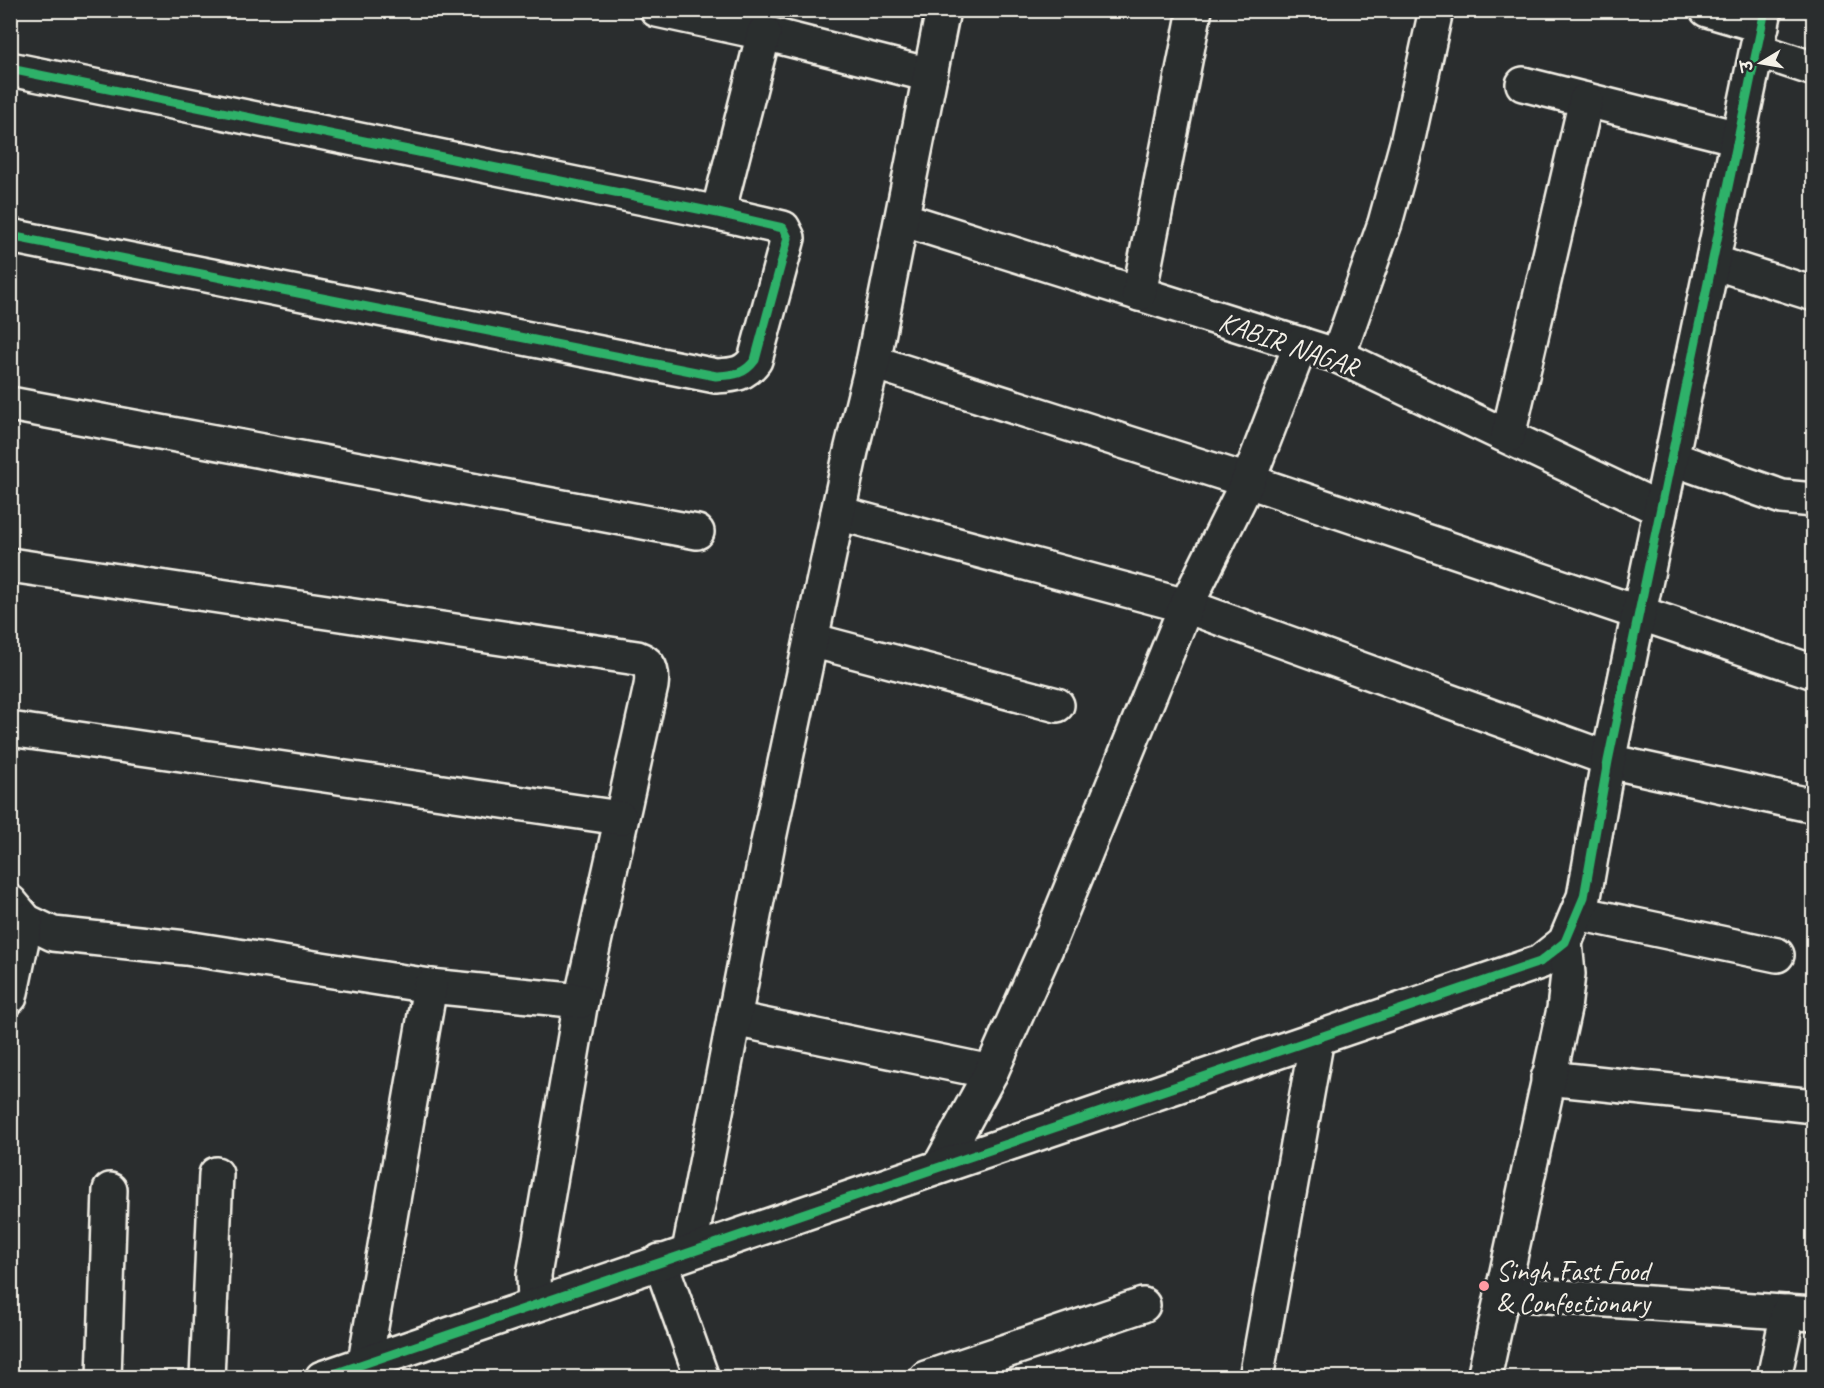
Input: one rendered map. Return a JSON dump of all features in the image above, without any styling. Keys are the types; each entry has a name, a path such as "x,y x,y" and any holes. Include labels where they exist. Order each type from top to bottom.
{"street":[{"path":"657,10 764,33 930,75"},
{"path":"702,1377 674,1256 734,1019 811,640 873,362 944,10"},
{"path":"1138,294 1195,10"},
{"path":"1338,356 1385,223 1407,143 1436,10"},
{"path":"1707,10 1761,29 1814,69"},
{"path":"1484,1377 1565,997 1571,928 1584,897 1608,761 1659,509 1761,29"},
{"path":"718,213 764,33"},
{"path":"10,69 718,213 783,228 788,238 755,360 747,370 734,375 716,376 10,236"},
{"path":"1523,84 1738,138"},
{"path":"1508,436 1586,100"},
{"name":"KABIR NAGAR","path":"902,219 1338,356 1659,509"},
{"path":"1713,262 1814,294"},
{"path":"940,1166 991,1072 1052,935 1186,606 1248,481 1301,344"},
{"path":"873,362 1248,481 1639,615 1814,672"},
{"path":"10,404 697,531"},
{"path":"1671,458 1782,496 1814,500"},
{"path":"838,513 1186,606 1609,759 1608,761 1814,806"},
{"path":"10,565 645,661 653,676 581,1001 534,1275 535,1304"},
{"path":"811,640 1057,705"},
{"path":"10,729 620,818"},
{"path":"10,997 18,911 53,934 186,948 430,986 581,1001"},
{"path":"1571,928 1777,955"},
{"path":"322,1377 1540,962 1571,928"},
{"path":"365,1362 430,986"},
{"path":"734,1019 991,1072"},
{"path":"1256,1377 1317,1038"},
{"path":"1548,1078 1814,1106"},
{"path":"207,1377 216,1174"},
{"path":"104,1377 110,1190"},
{"path":"1502,1293 1801,1313 1774,1377"},
{"path":"926,1377 1143,1305"}],"cycle path":[{"path":"322,1378 1540,962 1565,942 1584,897 1608,761 1765,10"},
{"path":"10,69 718,213 783,228 788,238 755,360 747,369 716,376 10,236"}],"place":[{"name":"Singh Fast Food & Confectionary","path":"1484,1286"}]}
